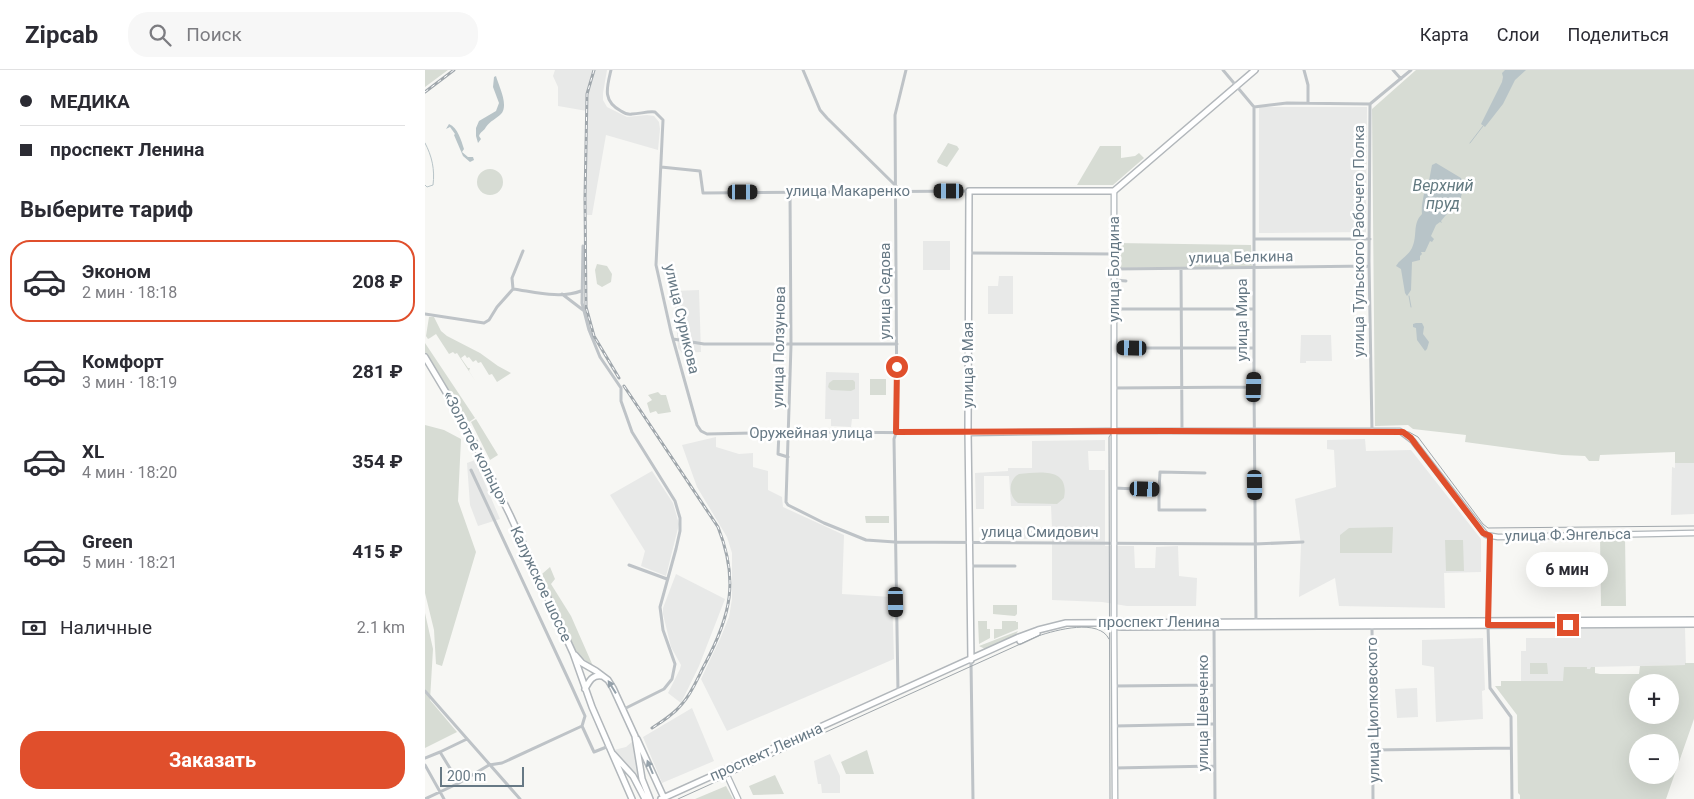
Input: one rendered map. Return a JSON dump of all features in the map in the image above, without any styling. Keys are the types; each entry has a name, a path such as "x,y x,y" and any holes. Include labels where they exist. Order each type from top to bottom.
{"main road":[{"path":"1114,190 1255,70"},
{"name":"улица Макаренко","path":"969,191 1114,190"},
{"name":"улица 9 Мая","path":"969,191 968,433 971,660"},
{"name":"«Золотое кольцо»","path":"425,357 465,424 510,515"},
{"name":"Калужское шоссе","path":"510,515 573,653 585,688 613,754"},
{"name":"проспект Ленина","path":"725,772 971,660 1054,628 1114,624 1256,625 1694,620"},
{"name":"проспект Ленина","path":"665,799 1038,630 1066,623 1214,627 1256,625"},
{"name":"проспект Ленина","path":"1489,623 1694,624"},
{"name":"Калужское шоссе","path":"573,653 581,663 602,676 613,688 635,736 642,779 650,799"},
{"path":"585,688 591,679 597,675 602,676"},
{"path":"635,736 665,799"},
{"path":"613,754 632,799"},
{"path":"613,754 633,776 645,799"}],"street":[{"name":"улица Сурикова","path":"611,70 607,91 608,98 612,104 621,111 631,114 655,112 663,120 656,265 673,339 697,425 701,431"},
{"name":"улица Макаренко","path":"803,70 820,110 897,186"},
{"name":"улица Седова","path":"898,692 894,439 896,432 897,344 895,116 906,70"},
{"path":"1223,70 1254,107 1309,103 1370,104"},
{"path":"1304,70 1307,75 1309,103"},
{"path":"1307,75 1312,70"},
{"path":"1393,70 1401,79"},
{"name":"улица Тульского Рабочего Полка","path":"1371,431 1370,104 1411,70"},
{"name":"улица Мира","path":"1254,107 1253,348 1256,625"},
{"name":"улица Макаренко","path":"661,167 701,171 703,192 969,191"},
{"name":"улица Болдина","path":"1114,190 1115,799"},
{"name":"улица Ползунова","path":"786,502 791,345 790,192"},
{"path":"1254,239 1370,239"},
{"path":"583,246 581,290 583,310 589,330 599,354 621,388 621,401 630,427 654,470 675,501 680,518 680,532 662,597 660,617 665,639 675,664 674,675 669,684 664,688 623,709"},
{"path":"425,314 485,323 513,289 512,278 523,251"},
{"path":"969,253 1113,254"},
{"name":"улица Белкина","path":"1113,269 1369,266"},
{"path":"1181,269 1182,431"},
{"path":"1113,280 1126,282"},
{"path":"513,289 538,294 575,293 581,290"},
{"path":"562,294 583,310"},
{"path":"1114,309 1254,308"},
{"path":"673,339 704,344 897,344"},
{"path":"1114,348 1253,348"},
{"path":"1114,388 1254,387"},
{"name":"Оружейная улица","path":"701,431 707,434 779,432 1371,431"},
{"name":"улица Ф.Энгельса","path":"1371,431 1399,431 1411,438 1483,533 1490,536 1694,533"},
{"path":"779,432 778,454 788,457"},
{"path":"471,470 585,716 582,726 594,752 609,746"},
{"path":"1205,473 1160,472 1159,490 1159,510 1205,510"},
{"path":"1113,488 1159,490"},
{"name":"улица Смидович","path":"786,502 799,511 866,540 970,543 1255,544 1303,542"},
{"path":"1490,536 1489,623 1491,688 1511,717 1512,799"},
{"path":"629,565 667,580"},
{"path":"971,566 1015,566"},
{"name":"улица Циолковского","path":"1372,624 1373,799"},
{"name":"улица Шевченко","path":"1214,627 1213,724 1215,799"},
{"path":"971,660 973,799"},
{"path":"1115,686 1214,685"},
{"path":"425,691 519,799"},
{"path":"1115,726 1213,724"},
{"path":"425,799 459,783 489,765 502,762 582,726"},
{"path":"425,758 467,739"},
{"path":"1373,750 1511,748"},
{"path":"440,752 459,783"},
{"path":"425,765 444,799"},
{"path":"1115,768 1214,766"},
{"path":"725,772 738,799"}],"shaded area":[{"path":"425,70 448,70 425,87"},
{"path":"555,70 607,70 603,100 607,107 627,117 654,116 659,122 658,150 606,135 592,215 586,215 587,111 558,106 558,87 553,76"},
{"path":"1416,70 1694,70 1694,463 1675,463 1675,452 1600,455 1599,461 1589,461 1585,456 1562,455 1465,442 1466,435 1413,429 1408,425 1375,426 1372,109"},
{"path":"1259,107 1367,107 1366,232 1259,233"},
{"path":"948,143 957,146 959,149 947,167 937,161"},
{"path":"1100,146 1121,146 1121,158 1135,156 1139,153 1144,158 1113,185 1077,185"},
{"path":"490,169 499,173 503,182 499,191 490,195 481,191 477,182 481,173"},
{"path":"923,241 950,241 950,270 923,270"},
{"path":"1117,243 1251,245 1252,266 1115,268 1117,267"},
{"path":"597,264 607,266 612,274 611,282 602,287 597,284 595,270"},
{"path":"999,276 1013,276 1013,314 988,314 988,286 998,286"},
{"path":"699,290 701,352 682,353 678,348 674,291"},
{"path":"429,317 434,317 441,331 447,336 480,353 511,373 497,382 492,374 489,375 481,362 478,363 476,360 473,362 465,355 461,358 470,368 469,371 476,382 457,353 449,354 436,334 428,339 426,336"},
{"path":"1301,335 1331,335 1332,361 1306,361 1306,363 1300,363"},
{"path":"425,343 475,418 469,422 425,352"},
{"path":"826,372 859,373 859,419 852,419 851,427 831,426 831,419 825,419"},
{"path":"870,379 886,379 886,395 870,395"},
{"path":"833,380 853,380 855,382 855,389 851,391 831,390 828,387 829,383"},
{"path":"658,392 661,395 666,395 671,412 658,414 656,411 650,413 647,403 652,400 648,395"},
{"path":"476,419 498,455 490,460 471,422"},
{"path":"425,425 444,430 461,439 458,501 476,552 442,666 436,664 434,630 425,593"},
{"path":"716,437 716,447 739,454 753,453 753,467 768,471 768,490 782,497 783,507 844,535 842,594 892,597 894,659 727,731 701,679 729,617 732,599 732,553 727,537 697,487 682,445"},
{"path":"1365,439 1366,451 1411,450 1481,539 1481,572 1444,573 1445,608 1339,606 1335,578 1299,597 1301,545 1295,499 1336,487 1334,450 1327,449 1327,440"},
{"path":"1105,440 1105,451 1088,451 1089,470 1105,470 1105,546 1134,546 1135,568 1155,568 1156,547 1178,546 1179,576 1197,578 1196,606 1127,606 1102,602 1052,600 1052,538 1013,539 1012,529 1052,528 1051,506 1011,506 1009,476 984,476 984,509 976,509 975,473 1008,471 1008,468 1032,468 1032,441"},
{"path":"475,460 500,519 478,526 470,505 467,463"},
{"path":"1675,463 1694,463 1694,514 1671,515 1672,467 1675,468"},
{"path":"652,471 673,503 679,524 666,576 641,566 645,551 610,495"},
{"path":"1044,473 1058,476 1065,488 1064,498 1057,504 1018,503 1012,496 1011,484 1019,474"},
{"path":"865,516 889,516 889,523 866,523"},
{"path":"1393,527 1392,553 1340,553 1340,535 1349,528"},
{"path":"1600,536 1625,536 1626,606 1601,606"},
{"path":"1445,540 1463,540 1464,571 1446,571"},
{"path":"550,567 555,579 551,584 571,616 593,666 577,654 571,643 542,574"},
{"path":"676,574 725,599 699,666 681,703 668,693 681,665 671,647 663,614 663,608"},
{"path":"993,605 1017,605 1017,614 1015,616 993,614"},
{"path":"425,613 433,649 430,700 457,732 425,748"},
{"path":"978,621 987,621 987,629 990,629 990,638 979,644"},
{"path":"1002,621 1018,622 1018,629 994,639 994,629 1002,629"},
{"path":"1563,628 1685,628 1686,665 1591,667 1591,669 1586,667 1564,667 1564,681 1521,681 1521,651 1526,651 1526,638 1563,638"},
{"path":"1018,631 1015,636 985,649 979,646"},
{"path":"1483,638 1485,690 1482,691 1483,719 1436,722 1434,667 1422,665 1422,640"},
{"path":"1530,663 1547,663 1548,674 1530,674"},
{"path":"1694,663 1694,719 1679,762 1679,734 1629,734 1629,784 1671,784 1666,799 1520,799 1518,793 1517,715 1495,686 1501,686 1501,681 1563,681 1564,667 1587,667 1587,669 1590,669 1595,667 1595,673 1629,674 1629,724 1679,724 1679,674 1639,674 1640,666"},
{"path":"1417,688 1418,717 1397,718 1395,689"},
{"path":"692,708 714,761 662,783 643,737"},
{"path":"634,740 639,775 614,750 626,747"},
{"path":"867,750 874,774 846,774 841,762"},
{"path":"830,754 840,776 840,793 822,793 821,784 818,784 814,761"},
{"path":"775,775 784,794 753,795 749,786"},
{"path":"726,786 733,799 695,799"}],"water":[{"path":"1505,70 1526,70 1515,80 1503,104 1485,127 1481,124 1502,82 1502,73"},
{"path":"496,76 504,101 503,110 481,133 479,136 481,139 478,143 476,128 479,121 496,111 499,103 493,87 494,77"},
{"path":"449,124 455,128 459,135 464,149 462,152 468,157 473,157 474,160 470,162 463,156 455,134 450,127 446,129"},
{"name":"Верхний пруд","path":"1436,163 1461,178 1463,183 1469,186 1466,194 1462,193 1460,201 1441,221 1442,223 1440,222 1436,225 1431,236 1434,239 1432,242 1430,241 1425,252 1421,252 1420,260 1412,262 1411,290 1407,296 1401,269 1396,266 1412,248 1417,222 1422,214 1425,187 1428,186 1432,165"},
{"path":"1422,323 1424,327 1423,334 1429,342 1425,351 1417,340 1416,328 1413,327 1413,324"}],"waterway":[{"path":"1470,143 1483,126"},
{"path":"425,143 431,158 434,174 433,185 427,187 425,185"},
{"path":"1409,296 1411,307"}],"tram line":[{"path":"1110,799 1109,437 1113,431 1409,432 1418,437 1483,524 1488,528 1694,526"},
{"path":"678,799 1038,636 1055,631 1087,627 1104,633 1109,639"}],"railway":[{"path":"425,92 454,70"},
{"path":"594,70 587,94 585,198 586,307 594,336 619,378"},
{"path":"624,386 718,527 725,546 730,581 729,597 721,629 695,685 679,708 652,728"}],"route":[{"path":"897,367 896,432 1403,432 1411,438 1483,533 1490,536 1488,625 1568,625"}]}
